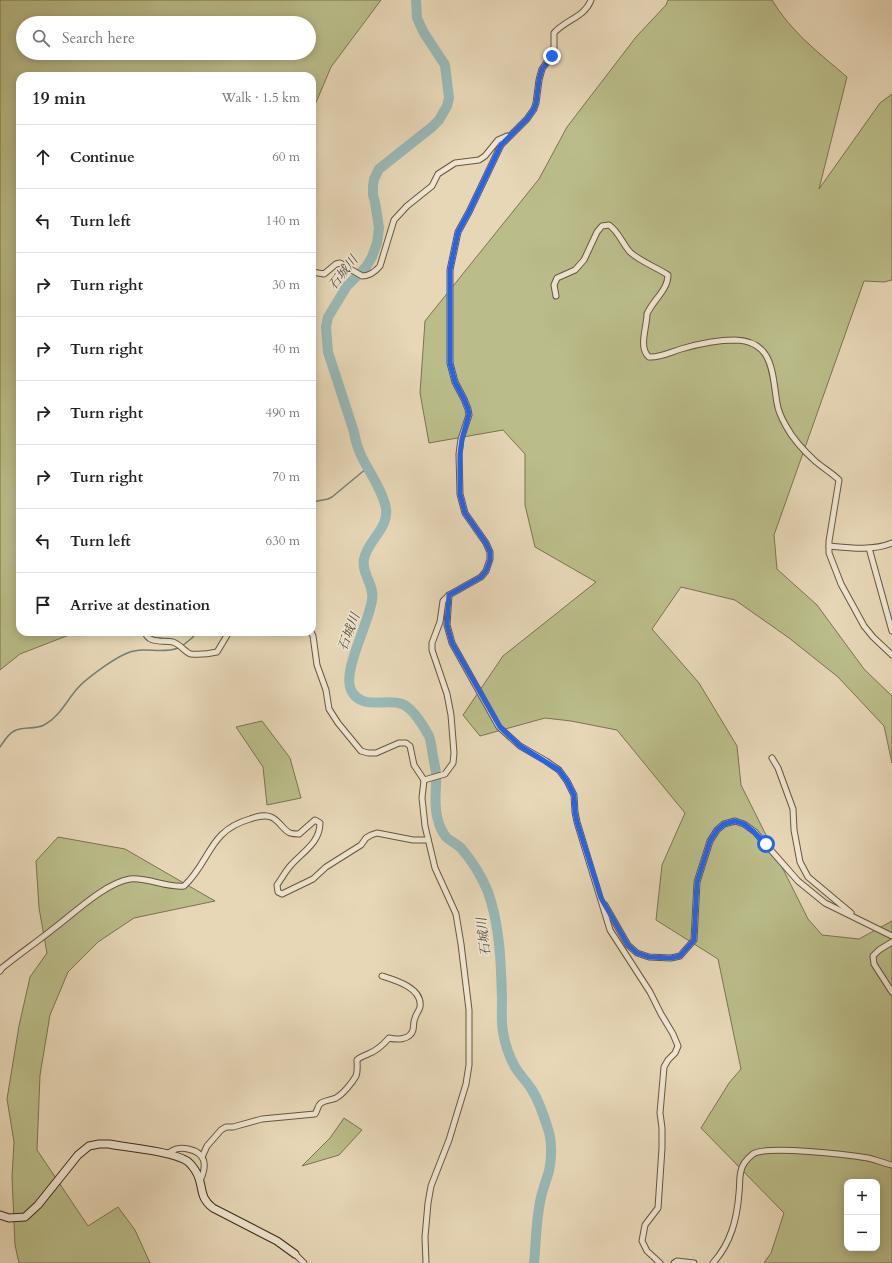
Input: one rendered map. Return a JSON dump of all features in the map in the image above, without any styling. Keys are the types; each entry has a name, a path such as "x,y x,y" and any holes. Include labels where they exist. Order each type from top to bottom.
{"street":[{"path":"425,780 445,774 453,763 451,715 447,694 432,650 432,643 440,622 443,601 449,595 481,577 486,571 490,560 490,552 486,543 465,513 460,494 460,454 462,439 469,414 466,404 455,382 450,363 450,270 458,232 501,145 527,119 534,109 542,69 552,56 554,50 554,33 560,27 579,16 589,5 591,0"},
{"path":"316,273 324,274 336,264 340,263 362,276 371,274 380,266 394,220 407,206 432,186 438,174 455,163 479,160 485,156 498,140 510,135"},
{"path":"556,296 554,285 558,278 575,270 584,260 597,232 602,226 609,225 616,230 625,246 631,253 668,275 666,285 647,314 643,349 649,357 658,356 691,346 726,340 748,342 761,348 769,360 777,405 786,426 804,450 839,480 829,553 841,584 864,626 892,655"},
{"path":"829,546 875,548 892,543"},
{"path":"869,548 892,631"},
{"path":"449,595 447,625 452,643 500,727 520,746 559,770 567,781 574,795 577,822 610,930 650,992 678,1046 675,1053 664,1067 660,1112 662,1148 658,1208 644,1225 642,1241 647,1251 660,1263"},
{"path":"147,636 154,640 173,642 183,647 189,653 202,655 217,652 227,636"},
{"path":"313,636 319,673 326,690 329,709 361,752 376,753 399,743 406,743 410,746 414,765 425,780 422,798 425,826 435,868 456,914 469,1010 469,1065 466,1084 450,1140 431,1186 425,1237 426,1263"},
{"path":"772,758 778,768 794,809 794,830 800,862 808,877 856,917"},
{"path":"0,971 28,947 41,939 98,895 118,883 137,879 167,886 184,886 195,874 218,837 235,825 248,820 262,816 270,817 277,820 289,833 299,834 315,820 320,823 320,832 315,841 292,864 277,885 278,892 282,894 313,879 326,867 361,846 366,838 371,835 377,833 413,840 428,840"},
{"path":"601,898 628,945 637,953 649,957 671,958 680,956 694,940 697,882 710,841 717,830 724,824 735,821 744,824 754,832 798,881 825,903 892,936"},
{"path":"892,942 879,950 873,956 874,964 892,992"},
{"path":"202,1157 207,1146 221,1130 226,1127 233,1127 262,1119 315,1114 322,1102 336,1098 351,1083 356,1076 358,1069 357,1060 360,1057 370,1053 385,1043 389,1038 404,1038 410,1036 414,1018 420,1007 420,1000 410,987 396,980 382,976"},
{"path":"0,1215 9,1218 24,1217 38,1205 71,1162 89,1146 109,1144 167,1154 189,1162 196,1171 200,1181 203,1197 207,1203 213,1208 277,1241 295,1254 304,1263"},
{"path":"167,1154 181,1147 198,1152 202,1157 204,1164 203,1174 200,1181"},
{"path":"713,1263 724,1251 732,1234 738,1207 741,1170 745,1162 754,1154 769,1150 844,1154 892,1165"},
{"path":"674,1263 677,1261 694,1263"}],"green space":[{"path":"0,0 381,0 331,67 316,103 316,72 16,72 16,636 66,636 20,654 0,670"},
{"path":"668,0 772,0 797,32 816,51 847,77 819,189 880,103 892,94 892,280 884,282 864,281 774,535 777,569 817,605 864,669 892,696 892,763 884,726 838,677 789,638 735,600 681,587 652,629 699,683 737,746 741,785 808,919 822,935 859,939 892,921 892,1263 764,1263 771,1253 784,1213 701,1128 729,1083 741,1069 718,959 656,920 662,865 685,813 617,730 571,721 545,718 480,736 463,715 503,656 596,582 535,547 525,505 525,454 503,430 429,443 420,393 425,321 539,179 567,127 636,37 666,5"},
{"path":"262,721 290,758 301,798 267,805 263,767 236,727"},
{"path":"58,837 125,849 215,901 134,918 98,942 68,972 50,1015 40,1075 37,1150 88,1226 118,1207 135,1230 150,1263 19,1263 15,1245 12,1177 14,1142 7,1099 19,1026 30,977 47,953 39,908 36,861"},
{"path":"344,1118 362,1130 339,1155 302,1166 330,1138"}],"waterway":[{"name":"石城川","path":"416,0 417,18 424,33 445,65 449,98 447,106 439,120 432,127 379,169 374,179 373,186 373,195 379,228 377,243 372,257 366,267 347,286 328,317 326,327 328,352 356,442 382,495 386,512 385,519 379,533 370,545 364,559 364,570 372,589 372,600 353,659 349,682 351,690 355,696 361,700 375,703 389,702 402,704 410,709 421,723 429,736 431,743 436,773 435,803 439,824 446,837 461,848 469,858 480,875 488,892 495,918 499,945 502,985 502,1024 505,1041 515,1067 537,1099 545,1119 550,1139 550,1166 539,1210 534,1263"},
{"path":"316,501 332,497 367,468"},
{"path":"182,646 194,636"},
{"path":"0,747 12,732 44,725 49,722 58,714 80,686 99,670 125,654 138,650 165,651 178,648"}],"route":[{"path":"552,56 542,69 534,109 527,119 501,145 458,232 450,270 450,363 455,382 464,399 469,414 462,439 460,454 460,494 465,513 486,543 490,552 490,560 486,571 481,577 449,595 447,625 452,643 500,727 520,746 559,770 567,781 574,795 577,822 601,898 628,945 637,953 649,957 671,958 680,956 694,940 697,882 710,841 717,830 724,824 735,821 744,824 766,844"}]}
